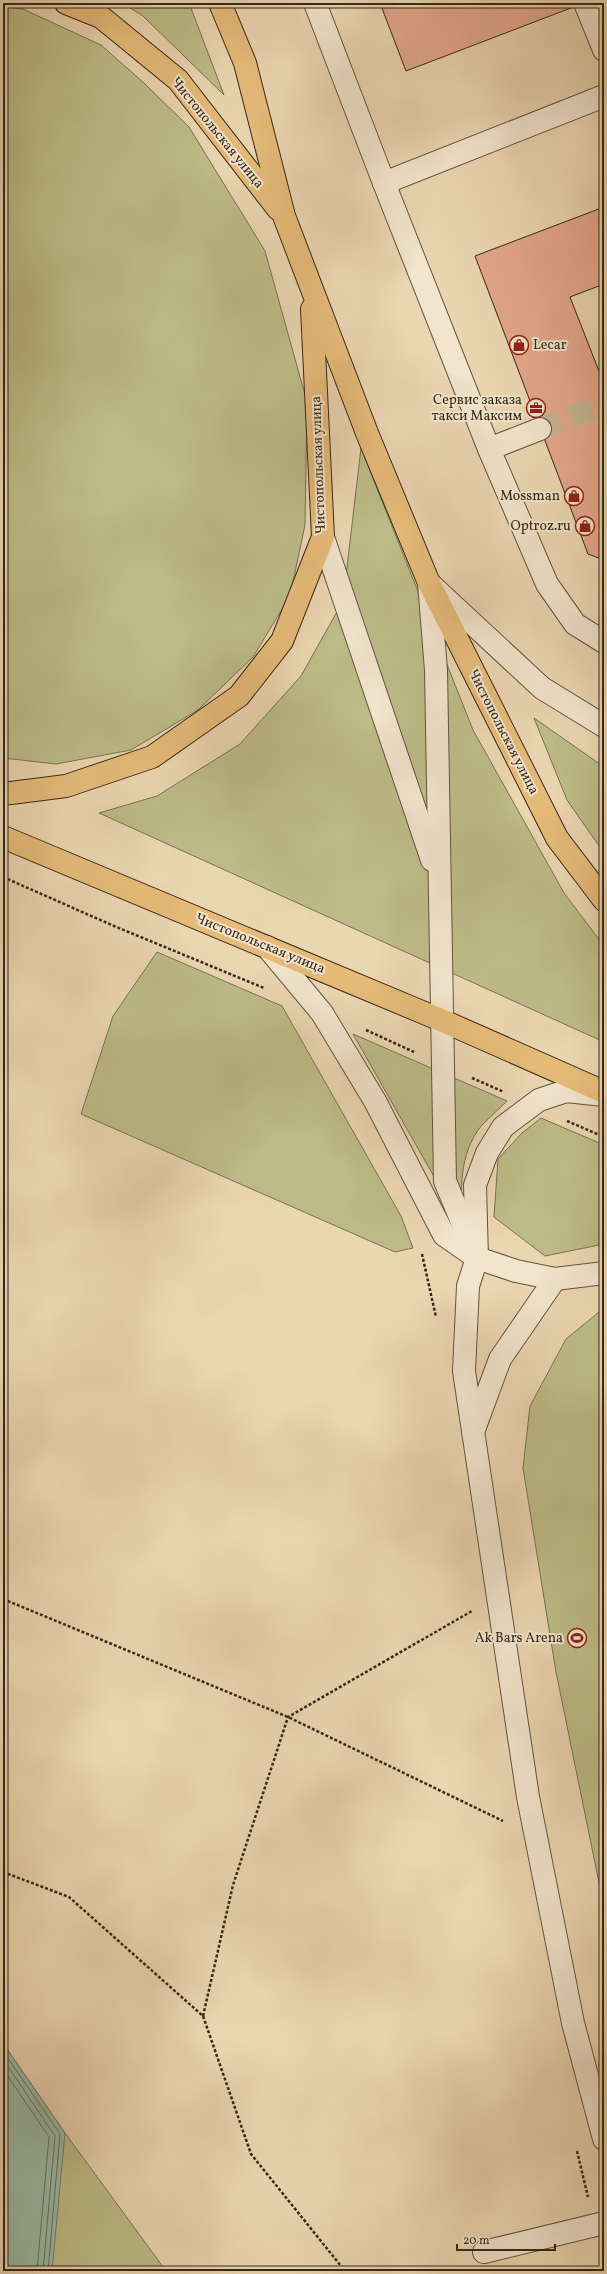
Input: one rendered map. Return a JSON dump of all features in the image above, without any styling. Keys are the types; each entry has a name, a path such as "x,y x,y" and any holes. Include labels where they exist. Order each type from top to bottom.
{"main road":[{"name":"Чистопольская улица","path":"66,3 101,18 178,80 284,216"},
{"name":"Чистопольская улица","path":"220,3 245,63 284,216 310,288 429,583 557,838 604,900"},
{"name":"Чистопольская улица","path":"3,794 66,786 152,757 239,696 282,641 323,537 320,437 310,288"},
{"name":"Чистопольская улица","path":"3,838 441,1020 604,1092"}],"lane":[{"path":"315,3 489,449 546,584 575,624 604,642"},
{"path":"585,3 604,50"},
{"path":"384,183 604,96"},
{"path":"489,449 540,429"},
{"path":"323,537 438,879"},
{"path":"429,583 542,688 604,726"},
{"path":"429,583 436,670 438,879 446,1181 477,1258"},
{"path":"267,947 322,1013 375,1101 444,1235 477,1258 516,1271 555,1279 604,1273"},
{"path":"604,1095 566,1091 539,1100 503,1127 487,1153 475,1185 477,1258 468,1286 464,1371 528,1797 573,2023 604,2139"},
{"path":"473,1433 500,1359 555,1279"},
{"path":"484,2252 604,2222"}],"path":[{"path":"3,877 114,926 268,990"},
{"path":"562,1119 604,1137"},
{"path":"422,1253 437,1320"},
{"path":"3,1599 288,1717 503,1821 502,1813"},
{"path":"203,2016 233,1885 288,1717 474,1610 475,1618"},
{"path":"3,1872 69,1897 203,2016 251,2154 345,2271"}],"shaded area":[{"path":"122,3 189,3 224,95 143,16"},
{"path":"3,6 23,9 101,45 145,84 189,127 265,251 307,402 305,525 290,596 253,657 198,710 131,750 56,764 3,758"},
{"path":"361,448 473,730 564,893 604,946 604,1042 99,813 157,796 240,744 301,676 343,601"},
{"path":"534,718 604,767 604,853 567,800"},
{"path":"157,952 282,1006 401,1216 413,1248 395,1252 81,1114 113,1016"},
{"path":"353,1034 507,1101 482,1125 474,1136 469,1148 463,1174 461,1200 462,1226"},
{"path":"541,1118 604,1145 604,1244 545,1256 494,1217 498,1159 522,1133"},
{"name":"Ak Bars Arena","path":"604,1308 604,1907 556,1672 523,1468 530,1406 566,1339"},
{"path":"3,2047 7,2049 65,2133 166,2271 3,2271"}],"water":[{"path":"3,2047 7,2049 65,2133 52,2271 3,2271"}],"building":[{"path":"380,3 584,3 406,71"},
{"path":"604,207 604,284 570,297 604,384 604,560 588,554 475,256"}],"tunnel":[{"path":"540,429 604,404"}],"place":[{"name":"Lecar","path":"519,345"},
{"name":"Сервис заказа такси Максим","path":"536,408"},
{"name":"Mossman","path":"574,496"},
{"name":"Optroz.ru","path":"585,526"},
{"name":"Ak Bars Arena","path":"577,1638"}]}
